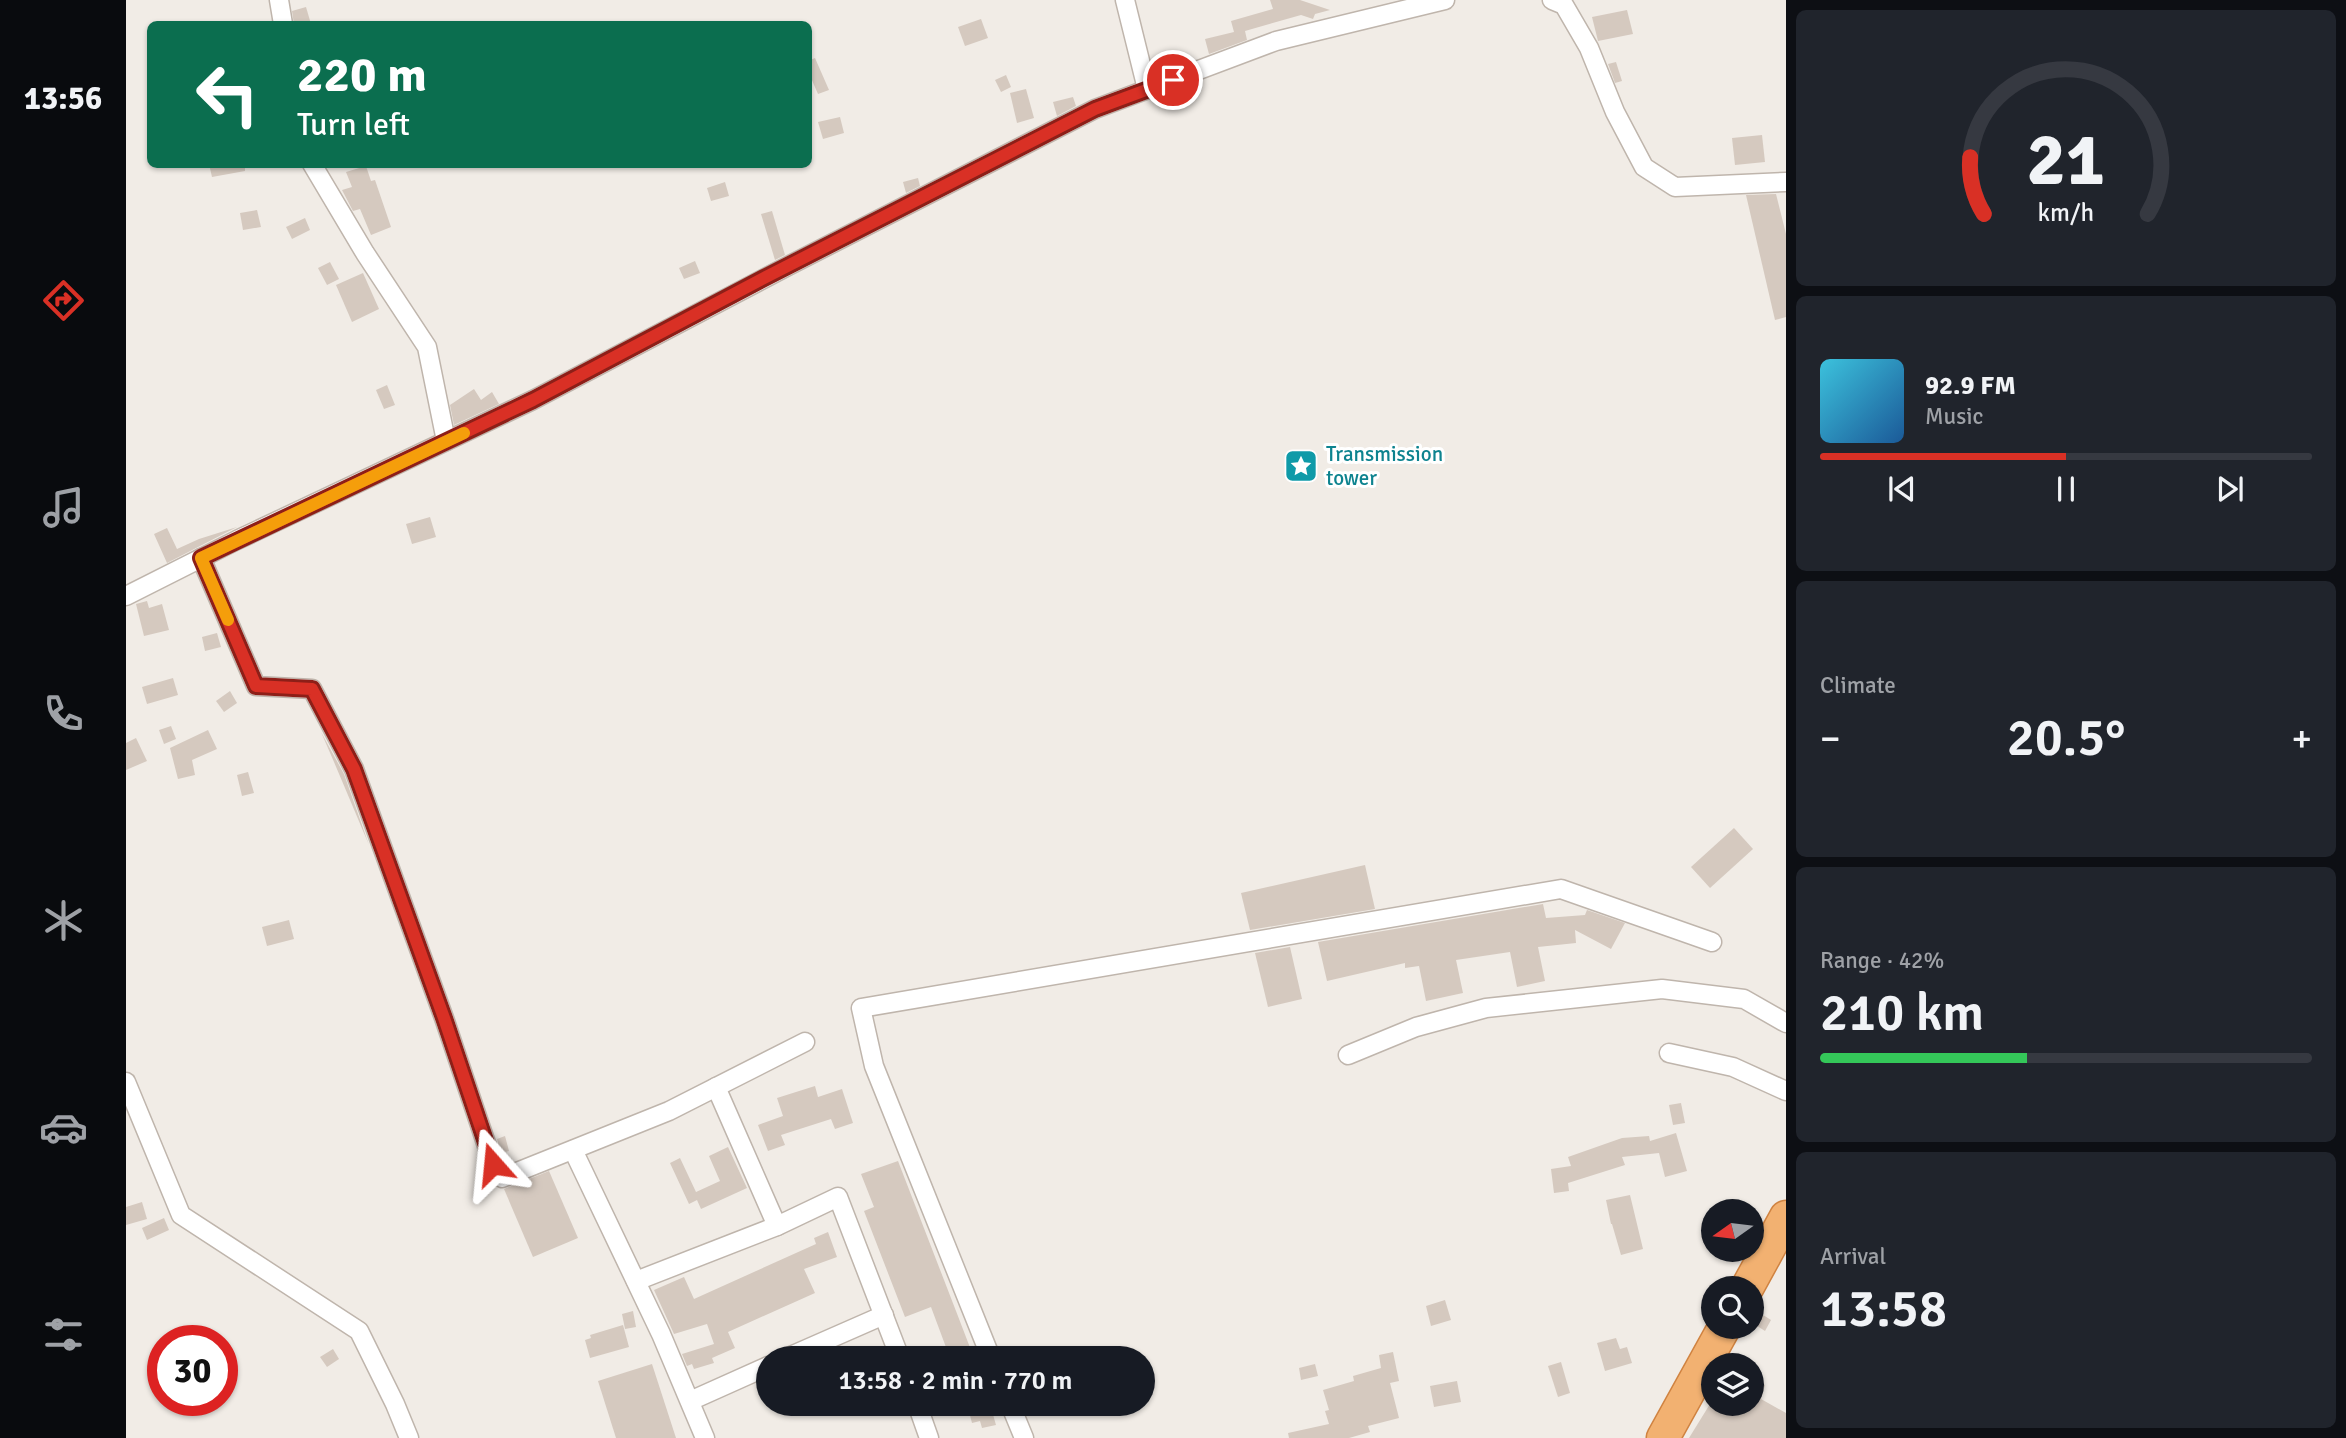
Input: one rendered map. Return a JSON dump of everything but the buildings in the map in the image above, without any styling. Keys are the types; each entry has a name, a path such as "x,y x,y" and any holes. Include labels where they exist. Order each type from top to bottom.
{"highway":[{"path":"1753,1276 1786,1217"},
{"path":"1663,1438 1718,1339"}],"street":[{"path":"279,0 282,21"},
{"path":"1125,0 1147,89"},
{"path":"126,596 533,400 775,272 1095,109 1276,41 1445,0"},
{"path":"1552,0 1564,5 1589,48 1615,112 1644,167 1675,187 1786,182"},
{"path":"314,168 365,253 427,347 446,441"},
{"path":"201,558 256,686 312,689 354,769 444,1018 493,1164 502,1178 669,1111 805,1042"},
{"path":"986,1346 874,1066 860,1008 1561,889 1712,942"},
{"path":"1348,1055 1416,1027 1486,1007 1662,989 1744,999 1786,1023"},
{"path":"1669,1053 1733,1067 1786,1091"},
{"path":"126,1082 181,1216 359,1331 409,1438"},
{"path":"716,1087 777,1226"},
{"path":"573,1150 636,1282 705,1438"},
{"path":"636,1282 777,1226 838,1197 896,1346"},
{"path":"813,1346 884,1315"},
{"path":"690,1401 756,1371"},
{"path":"921,1416 929,1438"},
{"path":"1015,1416 1024,1438"}],"slow traffic":[{"path":"228,620 201,558 464,433"}],"place":[{"name":"Transmission tower","path":"1301,466"}],"route":[{"path":"493,1164 444,1018 354,769 312,689 256,686 201,558 533,400 764,278 1095,109 1173,80"}]}
